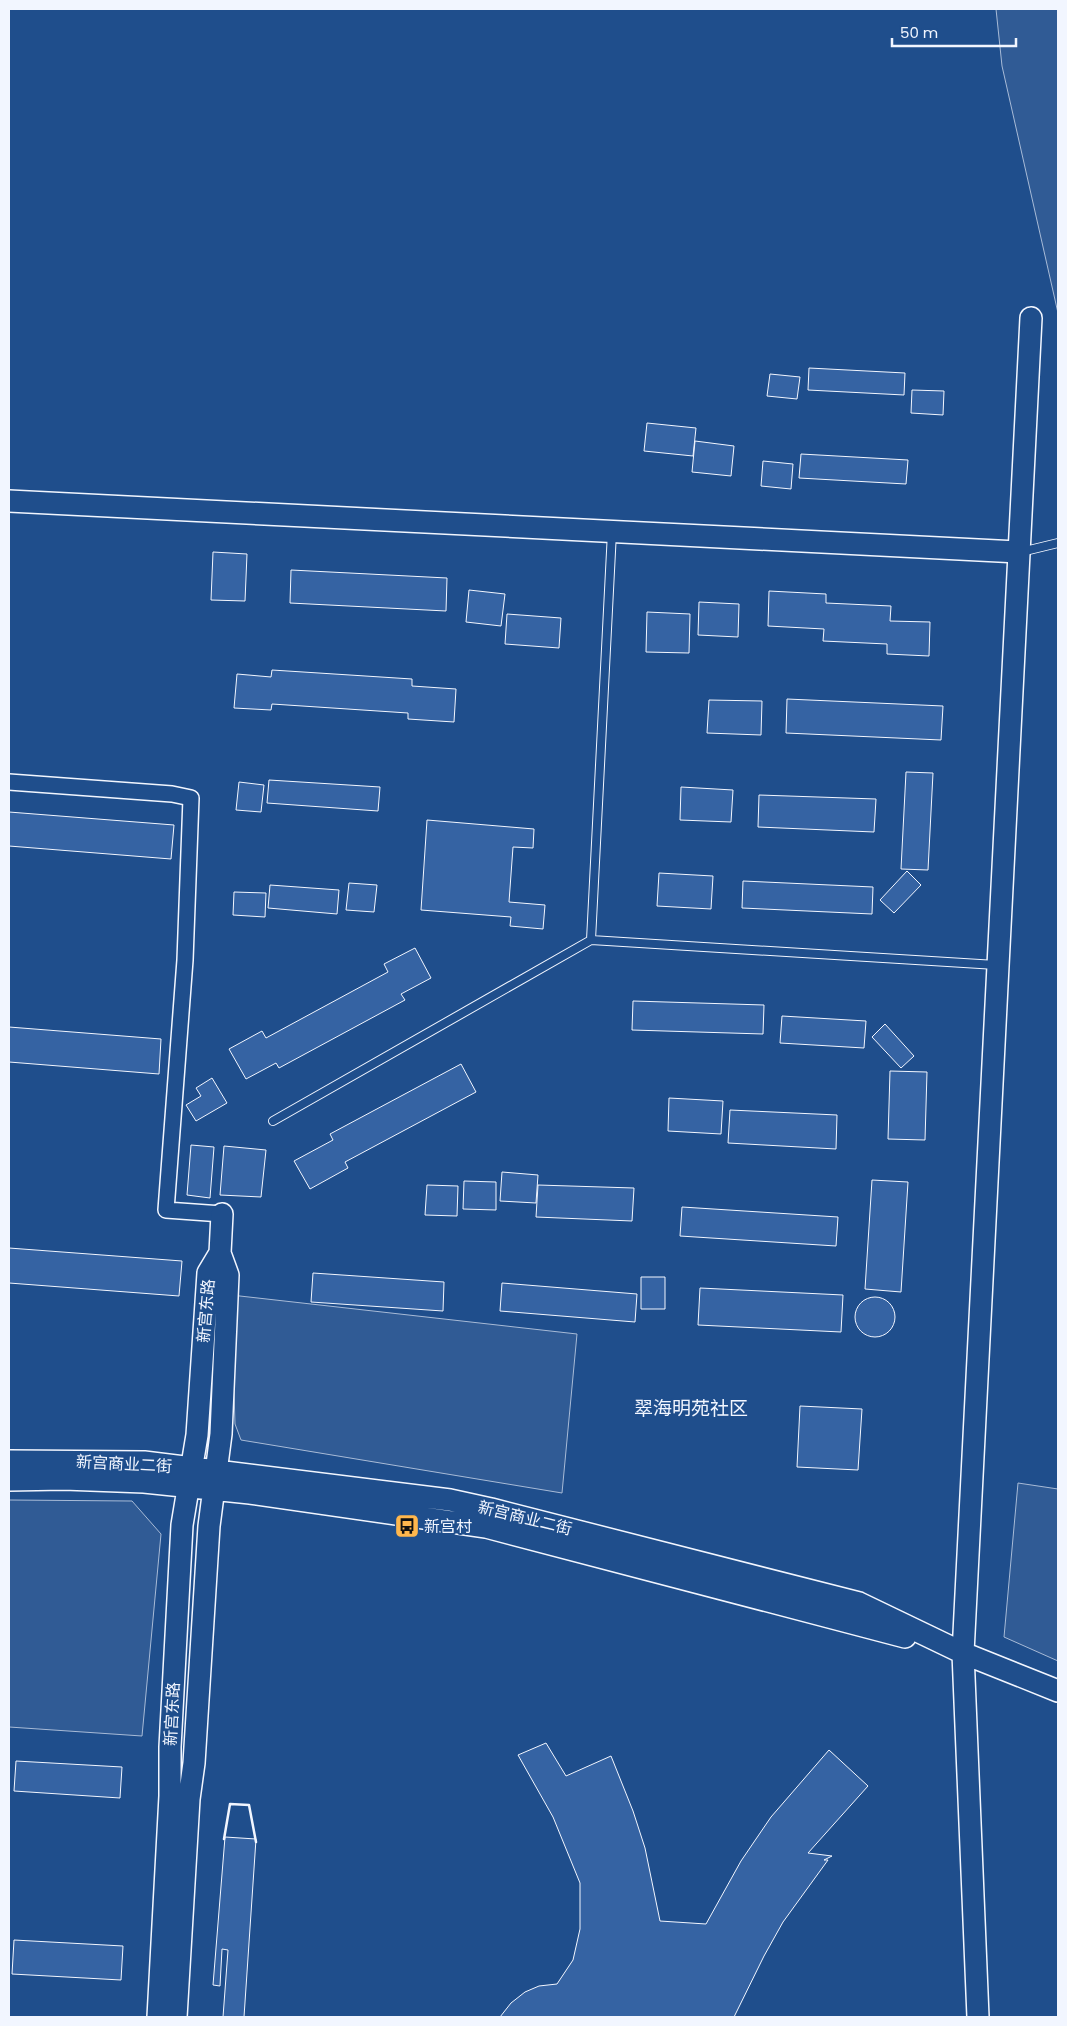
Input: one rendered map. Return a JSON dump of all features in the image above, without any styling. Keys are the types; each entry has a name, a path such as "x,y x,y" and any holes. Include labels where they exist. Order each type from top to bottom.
{"street":[{"path":"978,2017 963,1653 1031,318"},
{"path":"9,501 1019,552"},
{"path":"9,782 172,794 191,798 186,960 166,1210 222,1214 220,1253"},
{"name":"新宫东路","path":"158,2017 182,1525 196,1435 208,1273 220,1253"},
{"name":"新宫东路","path":"176,2017 189,1799 194,1763 209,1526 221,1434 228,1275 220,1253"},
{"name":"新宫商业二街","path":"9,1461 144,1462 190,1478"},
{"name":"新宫商业二街","path":"9,1480 190,1478 450,1500 859,1603 963,1653 1058,1691"}],"lane":[{"path":"592,940 612,532"},
{"path":"1019,552 1058,543"},
{"path":"273,1121 592,940 998,965"}],"shaded area":[{"path":"996,9 1058,9 1058,313 1002,66"},
{"path":"231,1295 577,1334 562,1493 241,1440 235,1424"},
{"path":"1018,1483 1058,1489 1058,1661 1004,1637"},
{"path":"9,1500 132,1501 161,1534 142,1736 9,1727"}],"building":[{"path":"809,368 905,373 904,395 808,390"},
{"path":"770,374 800,377 797,399 767,396"},
{"path":"912,390 944,391 943,415 911,413"},
{"path":"647,423 696,428 693,456 644,451"},
{"path":"695,441 734,446 731,476 692,472"},
{"path":"801,454 908,460 906,484 799,478"},
{"path":"763,461 793,464 791,489 761,486"},
{"path":"213,552 247,554 245,601 211,600"},
{"path":"291,570 447,578 446,611 290,603"},
{"path":"469,590 505,594 501,626 466,622"},
{"path":"769,591 826,594 826,603 891,606 890,621 930,622 929,656 887,654 887,644 823,641 824,629 768,626"},
{"path":"699,602 739,604 738,637 698,635"},
{"path":"647,612 690,614 689,653 646,652"},
{"path":"507,614 561,618 559,648 505,644"},
{"path":"272,670 412,679 412,686 456,689 454,722 408,719 408,713 272,704 271,710 234,708 237,674 271,677"},
{"path":"787,699 943,706 941,740 786,733"},
{"path":"709,700 762,701 761,735 707,733"},
{"path":"906,772 933,773 928,870 901,869"},
{"path":"269,780 380,787 378,811 267,803"},
{"path":"239,782 264,785 261,812 236,810"},
{"path":"681,787 733,790 731,822 680,820"},
{"path":"759,795 876,799 874,832 758,827"},
{"path":"9,812 174,825 171,859 9,846"},
{"path":"427,820 534,829 533,848 513,847 509,902 545,905 543,929 510,926 511,917 421,910"},
{"path":"907,871 921,885 894,913 880,900"},
{"path":"659,873 713,876 711,909 657,906"},
{"path":"743,881 873,887 872,914 742,908"},
{"path":"349,883 377,885 374,912 346,910"},
{"path":"270,885 339,890 337,914 268,908"},
{"path":"234,892 266,893 265,917 233,915"},
{"path":"415,948 431,978 401,994 405,1000 279,1068 276,1063 246,1079 229,1049 262,1031 266,1038 388,972 384,964"},
{"path":"633,1001 764,1005 763,1034 632,1030"},
{"path":"782,1016 866,1021 864,1048 780,1043"},
{"path":"885,1024 914,1056 901,1068 872,1037"},
{"path":"9,1027 161,1039 159,1074 9,1062"},
{"path":"461,1064 476,1092 345,1162 348,1168 310,1189 294,1161 333,1140 330,1134"},
{"path":"890,1071 927,1072 925,1140 888,1139"},
{"path":"212,1078 227,1103 196,1121 186,1105 201,1096 196,1088"},
{"path":"669,1098 723,1101 721,1134 668,1131"},
{"path":"730,1110 837,1115 836,1149 728,1143"},
{"path":"191,1145 214,1147 210,1198 187,1195"},
{"path":"224,1146 266,1150 261,1197 220,1195"},
{"path":"502,1172 538,1175 536,1203 500,1201"},
{"path":"872,1180 908,1182 901,1292 865,1289"},
{"path":"464,1181 496,1182 496,1210 463,1209"},
{"path":"427,1185 458,1186 457,1216 425,1215"},
{"path":"538,1185 634,1188 632,1221 536,1217"},
{"path":"682,1207 838,1217 836,1246 680,1236"},
{"path":"9,1248 182,1261 179,1296 9,1283"},
{"path":"313,1273 444,1282 443,1311 311,1302"},
{"path":"641,1277 665,1277 665,1309 641,1309"},
{"path":"502,1283 637,1294 635,1322 500,1311"},
{"path":"700,1288 843,1295 841,1332 698,1325"},
{"path":"879,1297 886,1300 892,1306 895,1317 894,1325 886,1334 879,1337 871,1337 864,1334 856,1325 855,1313 858,1306 867,1298"},
{"path":"800,1406 862,1409 858,1470 797,1467"},
{"path":"546,1743 566,1776 611,1756 633,1811 645,1848 660,1921 706,1924 741,1861 771,1817 829,1750 868,1786 808,1853 832,1856 824,1860 828,1860 783,1922 734,2017 500,2017 511,2003 525,1992 539,1986 557,1984 573,1960 580,1929 580,1883 553,1817 518,1755"},
{"path":"16,1761 122,1767 120,1798 14,1791"},
{"path":"225,1837 256,1839 244,2017 223,2017 228,1950 222,1949 220,1986 213,1985"},
{"path":"14,1940 123,1946 121,1980 12,1974"}],"wall":[{"path":"224,1839 230,1804 249,1805 256,1842"}],"place":[{"name":"新宫村","path":"407,1526"}],"district":[{"name":"翠海明苑社区","path":"691,1408"}]}
